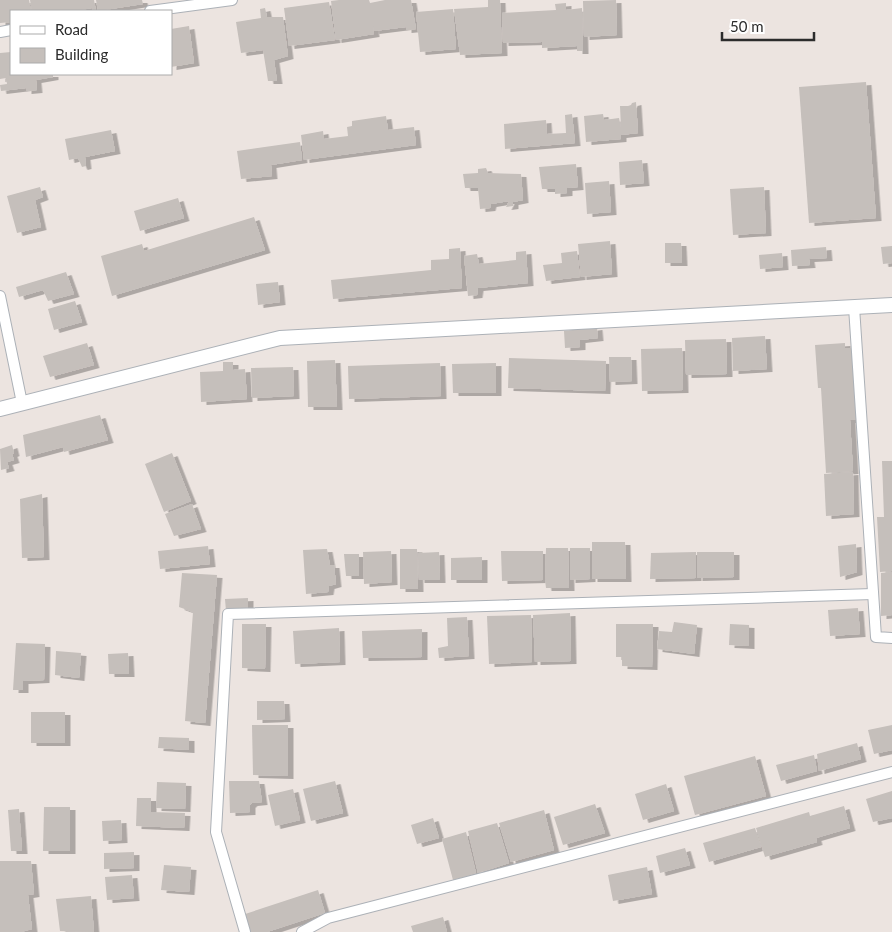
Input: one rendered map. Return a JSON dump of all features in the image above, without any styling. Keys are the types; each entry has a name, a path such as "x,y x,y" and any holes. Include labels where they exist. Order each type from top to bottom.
{"street":[{"path":"157,10 232,0"},
{"path":"0,296 22,403"},
{"path":"0,409 280,338 892,304"},
{"path":"854,307 876,637 892,638"},
{"path":"244,932 216,832 228,614 873,594"},
{"path":"302,932 328,918 892,772"}],"building":[{"path":"0,0 29,0 31,10 10,10 10,22 0,23"},
{"path":"30,0 94,0 96,10 92,8 81,10 32,10"},
{"path":"96,0 142,0 143,4 104,10 98,10"},
{"path":"369,0 370,3 385,0 411,0 416,29 406,30 406,27 374,31 373,26 374,34 336,40 331,1"},
{"path":"488,0 500,0 502,53 460,55 454,9 488,7"},
{"path":"616,0 617,35 584,37 583,1"},
{"path":"329,2 335,40 289,46 284,8"},
{"path":"566,3 566,10 582,8 583,51 577,51 577,46 542,48 542,42 503,43 502,13 556,10 555,4"},
{"path":"265,8 267,17 283,17 288,56 274,60 277,81 268,81 263,50 241,53 236,22 261,18 260,9"},
{"path":"453,9 456,49 420,52 416,12"},
{"path":"189,26 194,63 172,67 172,29"},
{"path":"10,52 10,75 53,75 53,77 36,80 37,90 26,91 26,88 1,91 0,85 7,84 6,78 0,79 0,53"},
{"path":"866,82 876,218 809,223 799,87"},
{"path":"636,102 638,133 621,135 621,139 586,142 584,116 603,114 604,120 619,118 621,128 620,106 628,106"},
{"path":"572,114 575,143 505,149 504,124 546,120 547,134 566,133 565,115"},
{"path":"386,116 388,130 414,127 416,145 304,160 301,135 323,131 324,139 348,136 347,127 352,126 352,121"},
{"path":"111,130 115,151 85,157 86,166 82,167 78,158 69,160 65,139"},
{"path":"300,142 302,160 271,165 272,176 241,179 237,151"},
{"path":"642,160 644,183 620,185 619,162"},
{"path":"576,164 578,187 567,188 567,193 555,194 555,189 542,189 539,167"},
{"path":"486,168 488,173 521,174 523,200 513,202 513,206 506,207 509,201 491,204 490,208 480,209 478,188 465,188 463,174 478,173 478,169"},
{"path":"609,181 611,212 587,214 585,183"},
{"path":"40,187 43,197 35,200 41,227 17,233 7,196"},
{"path":"764,187 766,233 733,235 730,189"},
{"path":"178,198 184,218 140,231 134,211"},
{"path":"254,217 265,250 112,296 101,256 142,244 144,251"},
{"path":"610,241 612,274 581,277 578,244"},
{"path":"665,243 681,243 682,263 665,263"},
{"path":"892,246 892,263 883,264 881,247"},
{"path":"826,247 827,258 809,259 810,265 792,266 791,250"},
{"path":"460,248 462,288 333,299 331,280 431,270 431,260 449,259 449,249"},
{"path":"526,251 528,283 478,288 477,295 468,296 464,256 477,254 479,264 516,260 516,252"},
{"path":"577,251 580,277 546,281 543,265 562,263 561,253"},
{"path":"782,253 783,267 760,269 759,255"},
{"path":"66,272 74,294 48,301 43,290 19,297 16,287"},
{"path":"278,282 280,302 258,305 256,284"},
{"path":"75,301 82,322 54,330 48,309"},
{"path":"597,327 598,338 580,340 580,347 565,348 564,331"},
{"path":"765,336 767,369 733,371 732,338"},
{"path":"726,339 727,374 686,375 685,340"},
{"path":"87,343 94,365 50,377 43,356"},
{"path":"845,343 845,348 853,348 857,420 850,420 853,471 826,473 821,388 818,388 815,345"},
{"path":"682,348 683,390 642,391 641,349"},
{"path":"609,357 631,357 632,381 610,382"},
{"path":"509,358 606,361 605,391 508,388"},
{"path":"335,360 337,407 308,407 307,361"},
{"path":"223,362 233,362 233,370 245,369 247,399 201,402 200,372 223,371"},
{"path":"440,363 441,396 349,399 348,366"},
{"path":"496,363 496,393 453,393 452,364"},
{"path":"293,367 294,396 252,398 251,368"},
{"path":"100,415 108,440 64,452 63,447 26,457 23,435"},
{"path":"12,445 14,460 7,462 9,468 1,470 0,449"},
{"path":"172,453 191,501 164,512 145,464"},
{"path":"882,461 892,461 892,571 880,572 877,517 884,517"},
{"path":"853,472 854,514 826,516 824,474"},
{"path":"42,494 44,557 22,558 20,499"},
{"path":"192,504 201,529 174,536 165,514"},
{"path":"592,542 625,542 626,579 592,579"},
{"path":"856,544 857,572 840,577 838,546"},
{"path":"208,546 210,564 160,569 158,551"},
{"path":"546,548 568,548 569,588 546,588"},
{"path":"570,548 590,548 590,579 570,580"},
{"path":"327,549 330,565 334,565 336,584 329,586 328,592 306,594 303,550"},
{"path":"400,549 417,549 418,589 400,589"},
{"path":"391,551 392,582 364,584 363,552"},
{"path":"501,551 543,551 543,580 502,581"},
{"path":"439,552 440,580 419,580 418,553"},
{"path":"696,552 696,578 650,579 651,553"},
{"path":"697,552 734,552 734,577 697,578"},
{"path":"344,554 359,554 359,576 346,576"},
{"path":"482,557 482,580 451,580 451,558"},
{"path":"892,572 892,615 881,616 881,573"},
{"path":"182,573 217,575 205,723 185,721 193,612 179,607"},
{"path":"248,598 248,611 226,611 225,599"},
{"path":"858,608 860,634 830,636 828,610"},
{"path":"570,613 571,661 535,662 533,615"},
{"path":"531,615 532,662 489,664 487,616"},
{"path":"467,617 469,656 439,658 438,648 448,646 447,618"},
{"path":"674,622 697,625 694,654 657,649 659,631 672,632"},
{"path":"242,624 266,624 265,669 242,668"},
{"path":"616,624 653,624 652,667 622,666 622,657 616,657"},
{"path":"730,624 749,625 749,646 729,645"},
{"path":"339,628 340,662 295,664 293,631"},
{"path":"422,629 422,657 363,658 362,631"},
{"path":"16,643 45,644 44,680 23,681 23,690 13,690"},
{"path":"56,651 81,653 79,678 55,675"},
{"path":"128,653 129,674 109,674 108,654"},
{"path":"257,701 284,701 285,719 257,720"},
{"path":"31,712 65,712 65,743 31,743"},
{"path":"252,725 288,725 288,776 253,775"},
{"path":"892,725 892,750 874,754 868,730"},
{"path":"159,737 189,738 189,750 158,748"},
{"path":"857,743 861,759 819,771 817,754"},
{"path":"814,755 817,771 781,781 776,765"},
{"path":"755,756 766,796 695,815 684,776"},
{"path":"229,781 259,781 262,802 252,803 250,805 250,812 230,813"},
{"path":"335,781 343,813 311,821 303,789"},
{"path":"157,782 186,783 185,809 156,808"},
{"path":"666,784 674,811 643,820 635,794"},
{"path":"293,789 300,820 275,826 268,795"},
{"path":"892,791 892,818 873,822 866,799"},
{"path":"137,798 151,798 151,812 185,813 184,828 136,826"},
{"path":"595,804 605,833 563,845 554,817"},
{"path":"844,806 850,828 816,838 817,842 765,857 756,828 809,812 810,816"},
{"path":"44,807 70,807 70,851 43,851"},
{"path":"19,809 22,851 11,851 8,810"},
{"path":"544,810 554,850 511,862 499,823"},
{"path":"433,818 439,838 417,844 411,825"},
{"path":"121,820 122,840 103,841 102,821"},
{"path":"497,823 509,863 478,873 468,831"},
{"path":"755,828 761,847 709,862 703,843"},
{"path":"466,832 476,873 453,880 442,839"},
{"path":"685,848 690,865 660,873 656,856"},
{"path":"134,852 134,868 104,869 104,853"},
{"path":"0,861 31,861 34,894 28,895 32,929 21,932 0,932"},
{"path":"164,865 191,867 189,892 161,890"},
{"path":"647,867 652,894 613,901 608,875"},
{"path":"132,875 134,898 107,900 105,877"},
{"path":"318,890 325,913 267,932 244,932 239,916"},
{"path":"91,896 94,932 60,931 56,899"},
{"path":"443,917 447,932 413,932 411,926"}]}
